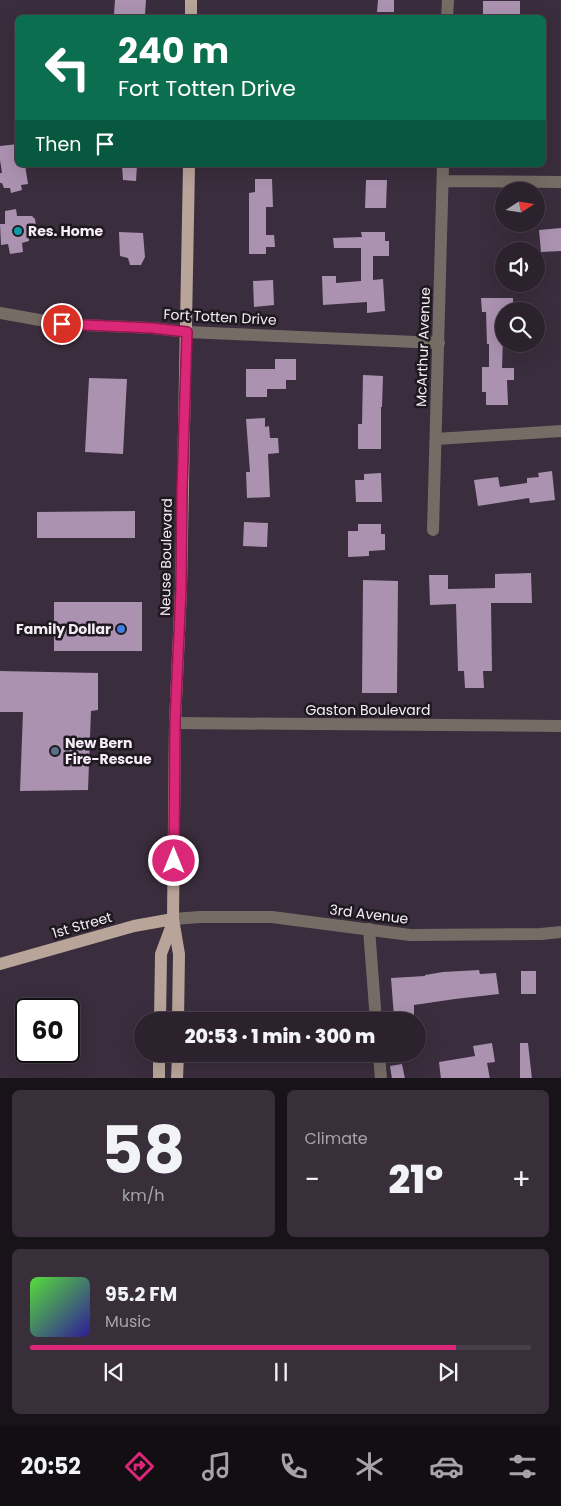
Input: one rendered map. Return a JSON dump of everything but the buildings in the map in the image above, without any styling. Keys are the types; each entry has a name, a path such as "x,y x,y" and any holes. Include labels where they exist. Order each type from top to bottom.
{"main road":[{"path":"191,15 192,0"},
{"name":"Neuse Boulevard","path":"178,1012 179,954 173,920 175,723 181,589 189,167"},
{"name":"Neuse Boulevard","path":"160,1012 162,954 173,920"},
{"name":"1st Street","path":"0,964 134,926 173,920"},
{"path":"159,1062 159,1078"},
{"path":"177,1078 178,1062"}],"street":[{"path":"447,15 448,0"},
{"name":"McArthur Avenue","path":"434,530 443,167"},
{"path":"443,181 561,182"},
{"name":"Fort Totten Drive","path":"0,313 62,324 152,328 187,332 439,343"},
{"path":"436,439 561,430"},
{"name":"Gaston Boulevard","path":"175,723 561,726"},
{"name":"3rd Avenue","path":"173,920 200,917 272,917 410,934 541,934 561,932"},
{"path":"369,929 375,1012"},
{"path":"380,1062 381,1078"}],"place":[{"name":"Res. Home","path":"18,231"},
{"name":"Family Dollar","path":"121,629"},
{"name":"New Bern Fire-Rescue","path":"55,751"}],"route":[{"path":"62,324 152,328 187,332 181,589 175,723 174,861"}]}
